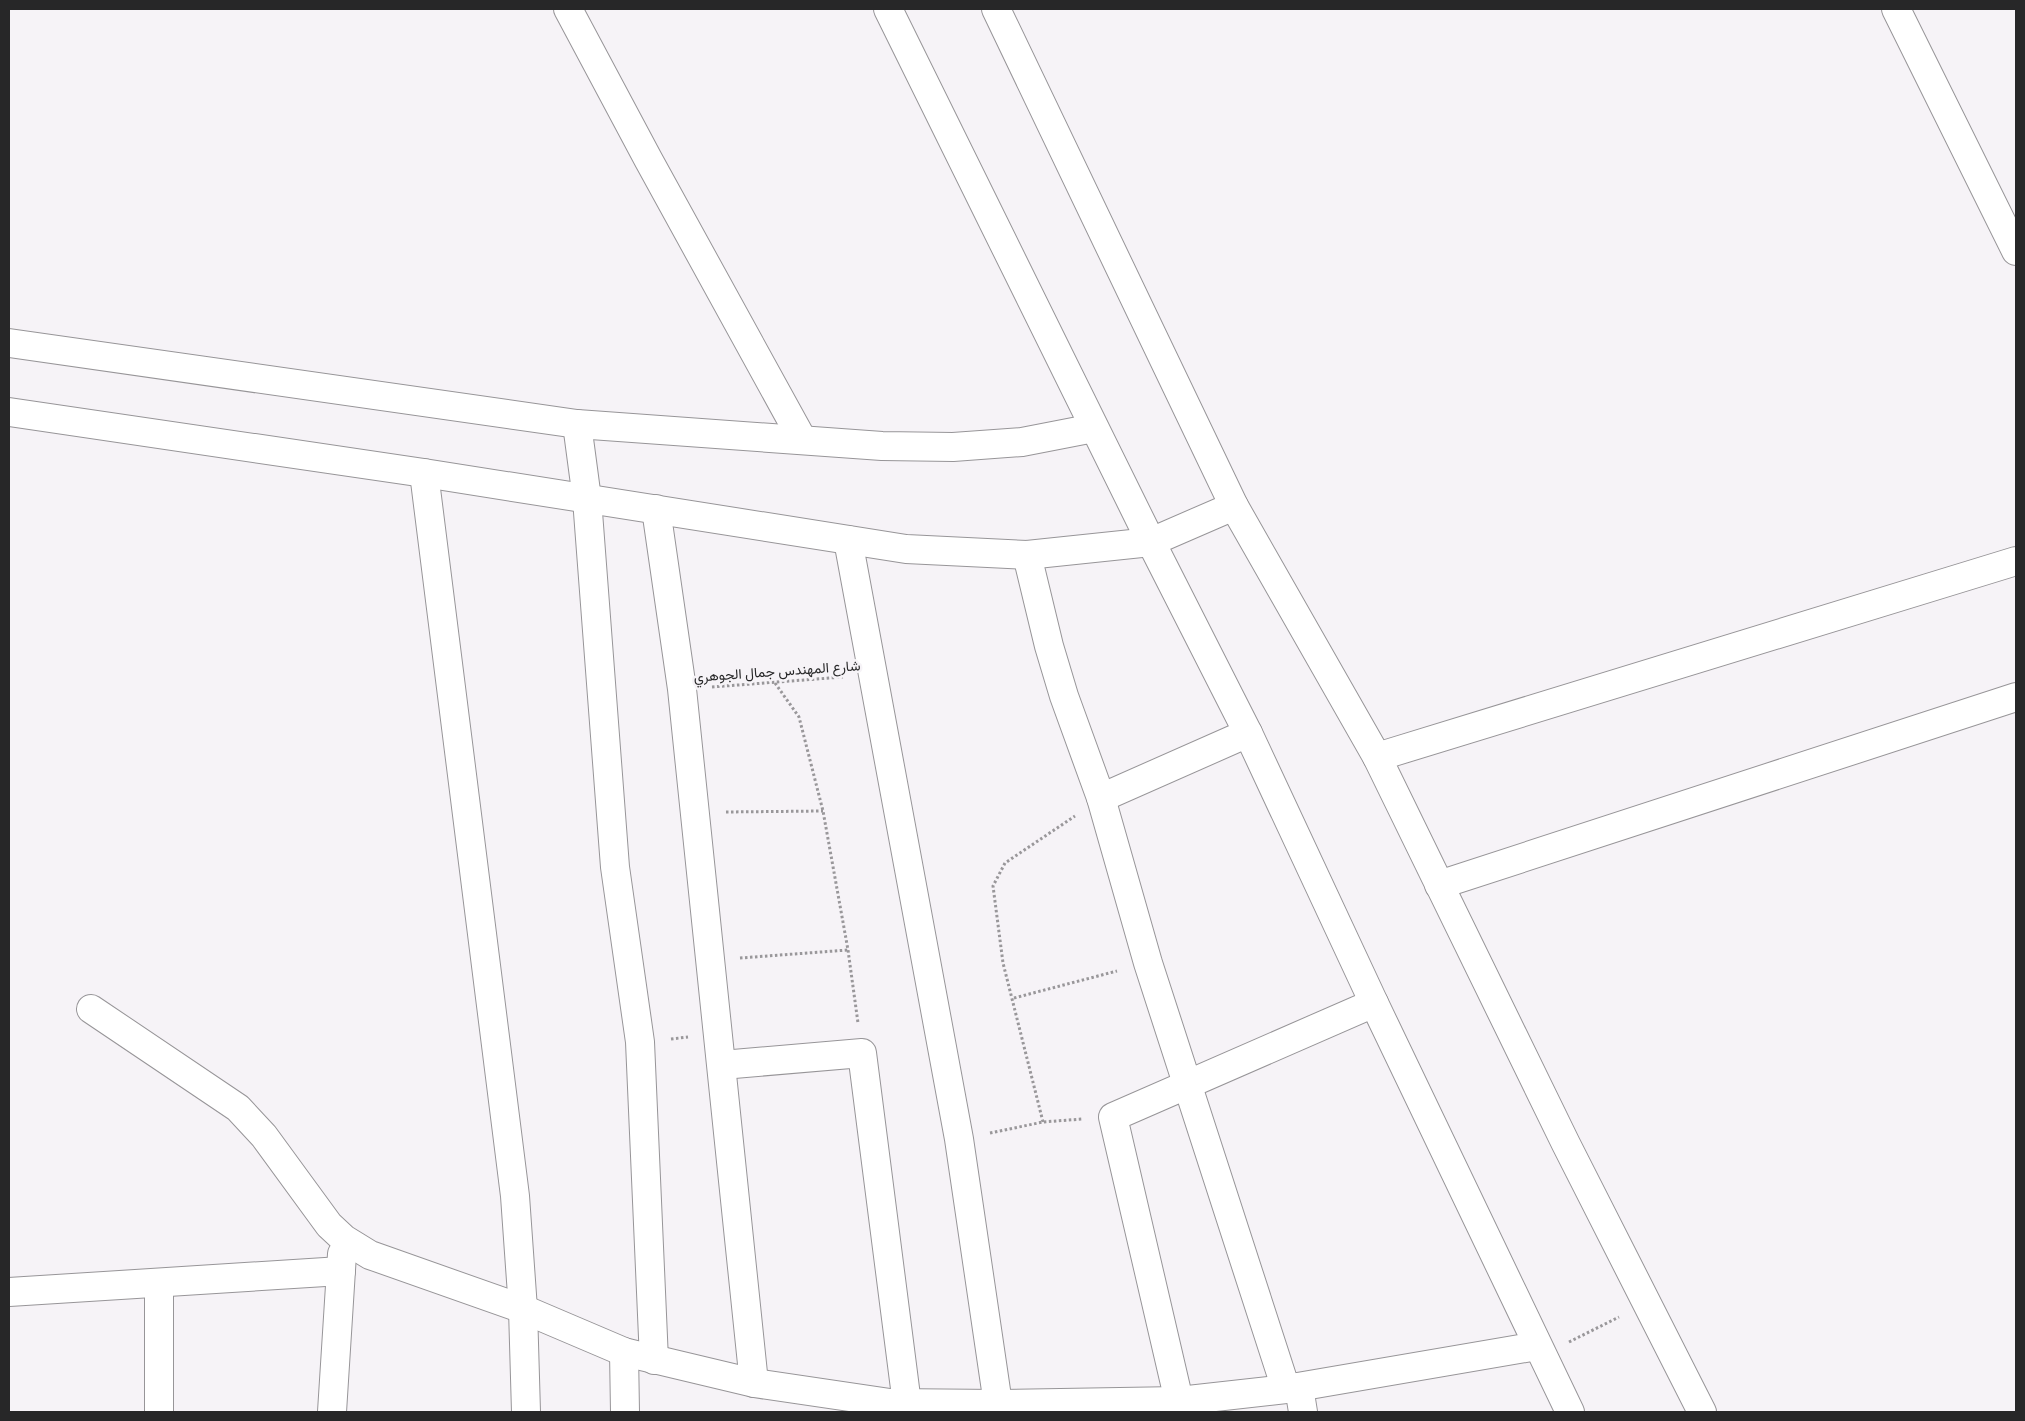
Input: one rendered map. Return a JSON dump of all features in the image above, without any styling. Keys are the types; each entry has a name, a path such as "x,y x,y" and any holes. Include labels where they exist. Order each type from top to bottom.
{"street":[{"path":"568,9 802,440"},
{"path":"888,9 1094,428 1161,537 1248,733 1374,1003 1570,1412"},
{"path":"996,9 1223,511 1377,757 1566,1144 1702,1412"},
{"path":"1896,9 2016,251"},
{"path":"9,343 577,424 882,446 953,447 1022,442 1094,428"},
{"path":"9,412 424,473 906,549 1027,555 1161,537 1223,511"},
{"path":"577,424 586,499 615,866 640,1042 654,1360"},
{"path":"424,473 515,1196 523,1309 526,1412"},
{"path":"656,509 682,689 694,812 712,961 754,1383"},
{"path":"848,540 959,1139 998,1404"},
{"path":"1027,555 1049,646 1064,696 1101,798 1148,963 1186,1083 1296,1396"},
{"path":"1377,757 2016,561"},
{"path":"1439,885 2016,697"},
{"path":"1101,798 1248,733"},
{"path":"1179,1400 1113,1117 1186,1083 1374,1003"},
{"path":"91,1009 238,1108 269,1143 329,1225 344,1239 370,1255 523,1309 624,1352 654,1360 754,1383 907,1404 998,1404 1296,1396 1537,1346"},
{"path":"722,1065 862,1054 907,1404"},
{"path":"332,1412 344,1239"},
{"path":"9,1292 341,1271"},
{"path":"158,1284 159,1412"},
{"path":"624,1352 625,1412"}],"path":[{"name":"شارع المهندس جمال الجوهري","path":"682,689 873,674"},
{"path":"776,683 799,716 823,810 848,950 862,1054"},
{"path":"1044,1122 1004,963 993,886 1005,863 1101,798"},
{"path":"694,812 823,810"},
{"path":"712,961 848,950"},
{"path":"1014,998 1148,963"},
{"path":"640,1042 718,1034"},
{"path":"959,1139 1044,1122 1113,1117"},
{"path":"1578,1338 1622,1316"}]}
